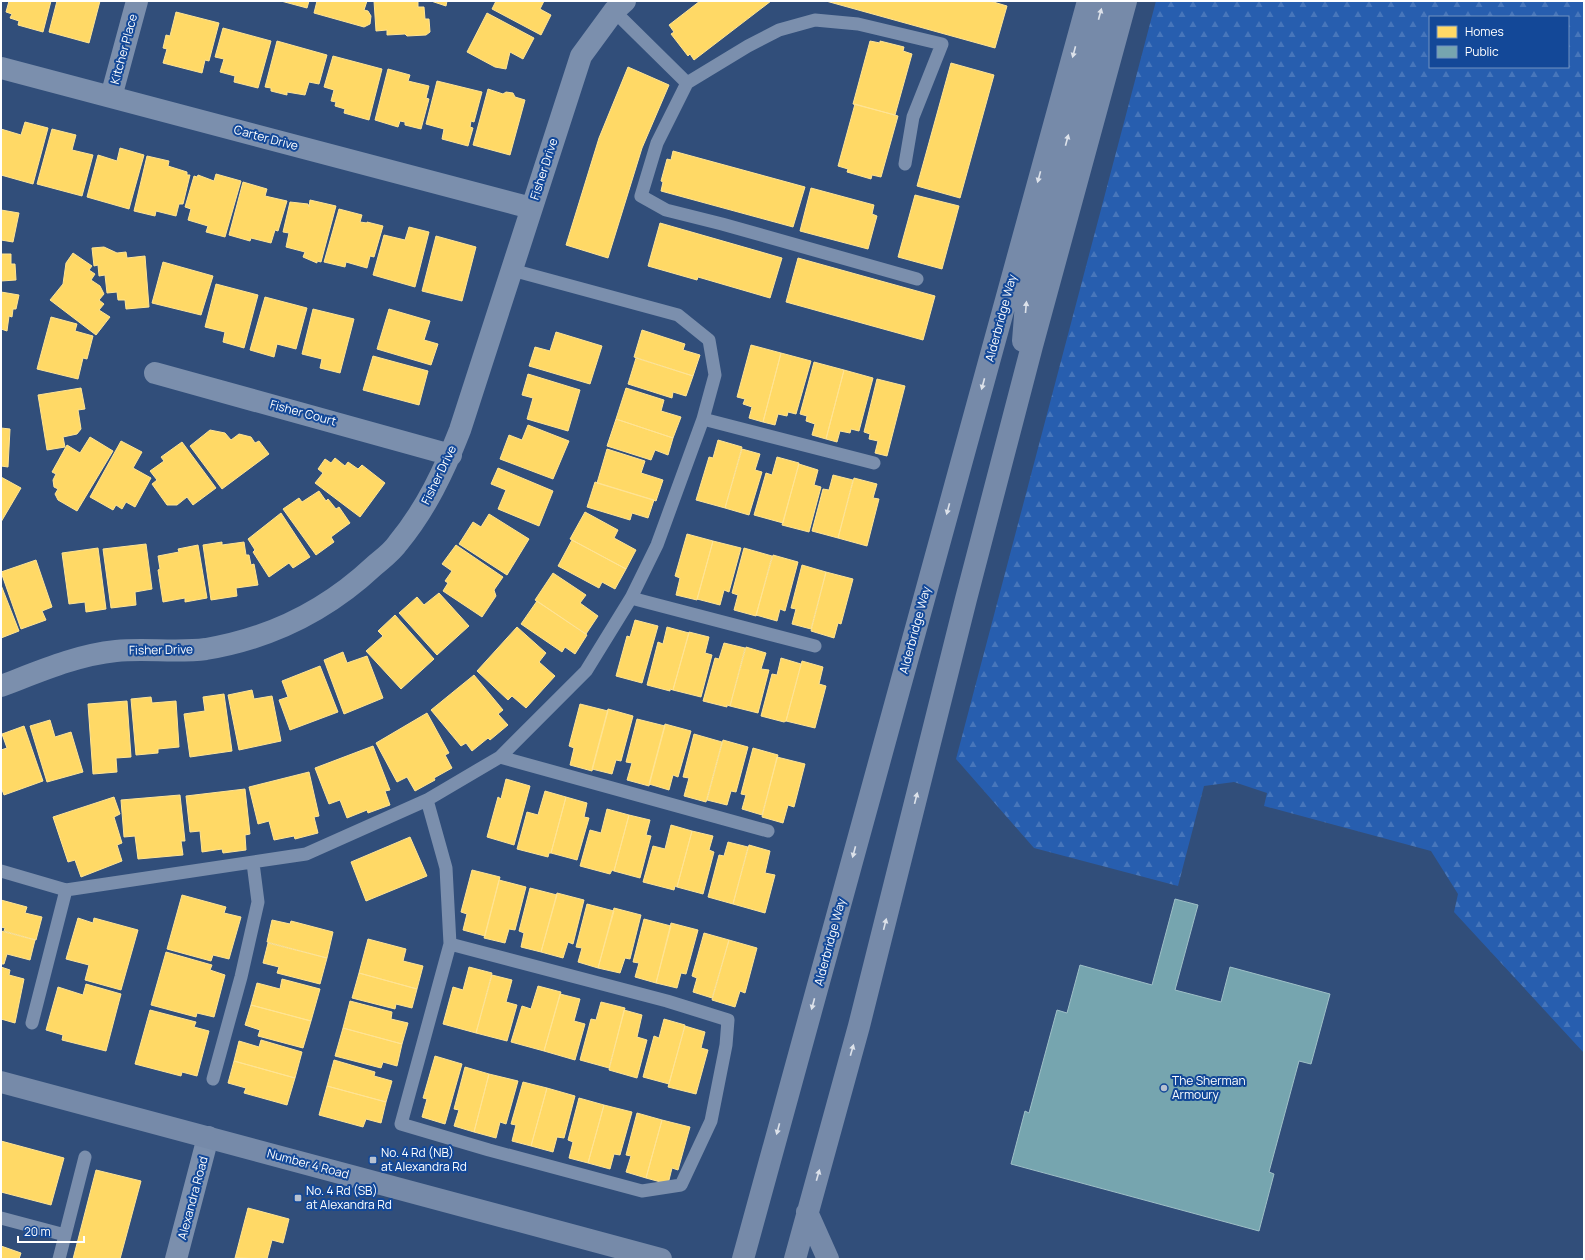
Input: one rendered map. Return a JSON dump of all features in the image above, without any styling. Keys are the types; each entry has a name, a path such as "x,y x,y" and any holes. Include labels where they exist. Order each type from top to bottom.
{"main road":[{"name":"Alderbridge Way","path":"743,1259 1088,1"},
{"path":"1018,402 1027,291 1104,1"},
{"path":"795,1259 861,1019 1018,402 1091,123 1126,1"},
{"name":"Number 4 Road","path":"1,1082 208,1136 661,1259"},
{"path":"807,1212 828,1259"}],"street":[{"name":"Kitcher Place","path":"111,97 137,1"},
{"path":"1077,1 1081,26"},
{"name":"Fisher Drive","path":"1,686 56,665 94,654 117,651 205,649 242,641 282,628 314,612 356,583 398,544 436,487 450,455 581,56 620,6"},
{"name":"Carter Drive","path":"1,68 531,208"},
{"name":"Fisher Court","path":"155,373 450,455"},
{"name":"Alexandra Road","path":"176,1259 208,1136"}],"lane":[{"path":"620,6 687,83"},
{"path":"905,164 913,118 942,44 858,24 814,20 779,30 748,46 687,83 657,143 641,196 666,210 722,224 917,279"},
{"path":"1,871 66,890 306,854 427,800 500,757 586,671 631,598 657,545 703,418 715,375 709,340 678,315 512,270"},
{"path":"703,418 874,463"},
{"path":"631,598 815,646"},
{"path":"500,757 768,831"},
{"path":"427,800 446,868 450,944 401,1124 489,1150 642,1190 681,1185 711,1121 726,1045 728,1020 667,1002 450,944"},
{"path":"213,1079 241,977 258,902 252,863"},
{"path":"32,1023 66,890"},
{"path":"59,1259 85,1157"},
{"path":"1,1218 65,1235"}],"green space":[{"path":"1156,1 1584,1 1584,1053 1454,912 1458,894 1431,851 1264,806 1267,793 1234,782 1204,786 1178,886 1034,848 956,759"}],"building: Homes":[{"path":"9,1 51,1 43,32 18,25 19,21 10,18 12,14 6,12"},
{"path":"57,1 100,1 89,43 49,32"},
{"path":"281,1 309,1 307,8"},
{"path":"317,1 367,1 364,10 368,11 371,16 370,24 364,27 314,13"},
{"path":"374,1 418,1 418,7 424,7 425,19 429,19 430,32 426,35 407,36 405,34 387,35 387,30 376,31"},
{"path":"431,1 447,1 446,6"},
{"path":"496,1 544,1 540,9 551,15 541,35 492,9"},
{"path":"700,1 771,1 694,60 690,54 688,56 671,34 674,32 669,25"},
{"path":"826,1 990,1 1007,6 995,48"},
{"path":"176,12 219,23 209,61 205,60 202,73 163,63 167,49 163,48 166,35 170,36"},
{"path":"487,13 534,38 523,59 510,52 506,69 495,67 467,52"},
{"path":"223,28 271,41 258,88 234,82 235,76 220,72 224,59 215,57"},
{"path":"277,41 327,55 319,84 309,82 305,95 287,92 287,95 271,91 271,88 265,87"},
{"path":"870,41 880,43 880,41 904,47 903,51 912,54 895,115 853,104"},
{"path":"333,56 382,69 369,120 344,113 345,109 335,106 336,102 331,101 334,90 324,87"},
{"path":"951,63 994,75 960,198 917,186"},
{"path":"628,67 669,85 642,148 608,258 566,245 599,138"},
{"path":"388,69 410,75 408,81 429,86 426,98 429,99 421,129 405,125 405,122 400,121 398,127 375,120"},
{"path":"437,81 482,92 474,122 471,121 470,127 473,128 468,146 442,139 444,129 426,124"},
{"path":"488,89 503,94 506,92 513,93 515,97 525,100 510,155 473,145"},
{"path":"855,104 898,116 881,177 872,175 871,179 847,172 848,169 838,166"},
{"path":"25,122 48,128 33,184 1,175 1,129 21,135"},
{"path":"52,129 76,135 72,150 93,155 82,196 37,184"},
{"path":"120,148 144,155 129,209 87,197 98,155 117,161"},
{"path":"673,151 805,187 793,227 661,191 663,182 661,181 667,159 671,160"},
{"path":"147,156 169,161 168,166 187,172 187,175 190,175 183,204 179,204 176,216 156,211 155,216 134,211"},
{"path":"216,174 241,181 225,237 206,232 208,226 188,220 191,209 185,207 194,176 197,177 198,175 214,181"},
{"path":"243,182 267,189 265,196 287,201 278,231 275,230 271,243 251,238 250,241 229,235"},
{"path":"811,188 874,205 872,214 877,216 868,249 800,231"},
{"path":"915,195 959,206 942,269 898,257"},
{"path":"310,200 336,206 321,262 317,261 317,263 303,257 305,252 286,247 289,233 283,232 290,202 308,204 309,207"},
{"path":"339,209 362,215 360,222 383,226 374,257 370,256 367,268 346,262 345,267 324,262"},
{"path":"1,210 19,213 13,242 1,240"},
{"path":"660,223 782,258 770,298 698,277 697,280 648,266"},
{"path":"409,227 429,232 415,287 373,275 384,235 405,240"},
{"path":"436,236 476,247 462,301 422,291"},
{"path":"104,247 117,253 126,252 127,258 145,256 149,307 126,309 125,300 118,300 117,292 107,293 105,275 99,276 98,265 94,266 92,248"},
{"path":"73,253 92,266 89,270 95,274 91,280 100,286 104,294 99,300 104,304 99,310 110,317 96,335 50,300 63,284 66,263"},
{"path":"1,254 11,254 11,264 15,264 16,280 1,281"},
{"path":"798,258 935,296 923,340 786,302"},
{"path":"163,262 213,276 201,315 152,303"},
{"path":"216,284 258,295 244,348 223,342 225,332 205,327"},
{"path":"1,292 19,295 16,309 13,309 12,317 9,316 7,331 1,329"},
{"path":"265,297 307,308 296,349 277,344 274,357 250,350"},
{"path":"313,309 354,319 340,373 320,368 322,359 302,354"},
{"path":"389,309 430,321 424,340 438,344 431,365 377,349"},
{"path":"51,317 77,324 75,331 93,336 87,359 83,358 78,379 37,369"},
{"path":"642,330 685,344 683,350 700,355 693,376 634,357"},
{"path":"556,332 602,346 590,384 529,366 535,347 550,351"},
{"path":"751,345 781,353 763,422 749,418 752,407 743,404 745,399 737,397"},
{"path":"781,353 811,361 796,414 788,412 787,416 778,414 775,425 763,422"},
{"path":"373,356 428,371 419,405 363,390"},
{"path":"636,358 693,376 686,396 673,392 672,398 628,384"},
{"path":"814,362 844,370 826,439 812,435 815,424 806,421 807,416 800,414"},
{"path":"844,370 873,378 859,431 851,429 850,433 840,431 837,442 826,439"},
{"path":"528,374 580,390 568,431 527,419 533,398 522,395"},
{"path":"877,379 905,386 887,456 875,453 878,441 869,439 870,434 864,432"},
{"path":"81,388 85,409 78,410 81,429 77,434 63,437 65,447 47,450 38,395"},
{"path":"626,388 664,400 661,411 681,417 673,438 616,419"},
{"path":"616,419 673,438 668,455 655,450 651,460 607,446"},
{"path":"528,425 569,441 553,479 500,459 509,435 522,440"},
{"path":"1,428 10,429 8,467 1,466"},
{"path":"210,430 225,433 231,440 239,434 251,437 255,443 259,441 269,454 222,489 190,446"},
{"path":"90,437 113,451 77,511 58,500 55,494 58,489 54,487 53,480 56,474 52,472 67,445 80,453"},
{"path":"718,440 742,447 725,508 696,500 709,457 713,458"},
{"path":"121,441 142,452 133,468 151,478 135,507 126,502 122,509 116,505 113,510 90,497"},
{"path":"182,442 216,488 193,505 187,497 177,505 167,505 152,484 157,480 150,471 164,461 161,457"},
{"path":"607,449 645,461 641,473 663,480 656,501 597,483"},
{"path":"742,449 760,454 755,470 762,472 749,515 725,508"},
{"path":"777,457 799,463 783,523 754,515 766,473 772,475"},
{"path":"335,458 345,466 348,462 358,469 362,465 385,483 360,517 315,483 323,473 318,469 325,459 331,463"},
{"path":"799,464 818,470 814,485 821,487 809,532 782,525"},
{"path":"498,468 553,491 539,526 498,509 506,490 491,484"},
{"path":"833,475 853,480 838,538 812,531 823,489 829,490"},
{"path":"1,477 21,488 1,522"},
{"path":"854,478 877,484 873,498 879,499 867,546 838,538"},
{"path":"595,482 654,500 648,518 632,513 630,520 587,507"},
{"path":"319,491 326,501 328,499 336,509 339,507 350,523 331,537 334,542 316,555 283,509 299,498 302,502"},
{"path":"585,512 618,530 614,538 636,550 626,569 570,539"},
{"path":"281,513 310,557 293,568 289,563 269,577 253,552 255,550 248,539"},
{"path":"489,514 529,539 507,575 459,544 473,522 481,527"},
{"path":"687,534 713,541 697,600 676,595 680,578 675,576"},
{"path":"572,540 626,569 615,589 602,582 599,588 558,566"},
{"path":"713,541 741,548 729,592 724,590 720,605 697,599"},
{"path":"222,542 222,545 244,542 246,555 249,555 251,565 254,564 258,585 236,588 237,596 211,600 203,545"},
{"path":"146,544 152,589 135,592 136,605 111,608 103,549"},
{"path":"198,545 207,598 185,602 185,598 163,602 158,570 160,569 158,556 179,552 178,549"},
{"path":"456,545 503,577 494,590 496,596 482,617 443,591 448,583 445,581 452,571 442,564"},
{"path":"98,548 106,609 86,612 85,602 69,604 62,553"},
{"path":"744,548 772,556 756,616 734,610 738,595 732,593"},
{"path":"773,555 798,562 785,611 780,609 777,621 756,615"},
{"path":"36,560 52,607 42,611 46,620 21,629 1,572"},
{"path":"802,565 826,572 811,629 792,624 796,609 791,608"},
{"path":"826,572 853,579 841,624 838,623 834,638 811,631"},
{"path":"553,573 586,595 580,603 598,616 586,634 535,600"},
{"path":"1,585 19,631 1,638"},
{"path":"439,593 469,626 437,655 399,613 417,597 424,605"},
{"path":"537,601 587,635 575,654 565,647 562,652 521,624"},
{"path":"395,615 434,659 401,689 366,651 383,636 378,631"},
{"path":"635,620 658,626 642,683 616,676 627,636 630,637"},
{"path":"517,627 546,653 539,662 555,676 526,708 512,696 508,700 477,671"},
{"path":"667,627 689,633 673,690 670,689 670,691 647,685 658,642 663,644"},
{"path":"689,632 709,637 705,653 712,655 701,697 673,690"},
{"path":"724,643 745,648 730,706 727,705 727,707 703,701 715,658 719,659"},
{"path":"746,647 766,653 761,669 769,670 758,713 730,706"},
{"path":"343,652 347,663 367,656 383,698 344,714 324,660"},
{"path":"781,658 801,664 786,721 784,722 761,716 772,674 777,675"},
{"path":"802,661 823,667 819,684 826,686 815,728 786,721"},
{"path":"320,666 338,712 290,730 279,700 288,697 282,681"},
{"path":"474,675 503,710 498,714 508,725 490,740 488,738 472,751 466,743 461,746 431,710"},
{"path":"252,690 254,699 272,696 281,741 239,750 228,695"},
{"path":"224,694 232,751 190,757 184,714 205,711 203,697"},
{"path":"151,697 152,703 176,701 179,747 158,749 158,753 136,755 131,699"},
{"path":"127,701 131,757 116,758 117,772 93,774 88,704"},
{"path":"580,704 608,711 592,771 570,765 574,748 569,746"},
{"path":"608,709 633,716 621,761 616,760 612,774 592,769"},
{"path":"427,713 449,753 445,755 452,768 434,778 435,780 415,791 407,777 397,782 376,743"},
{"path":"637,719 665,726 649,786 627,780 632,763 626,762"},
{"path":"50,720 55,737 71,732 83,772 47,782 30,726"},
{"path":"665,724 691,731 678,777 673,775 669,790 649,784"},
{"path":"24,726 43,781 4,795 1,787 1,750 7,748 2,734"},
{"path":"694,734 722,742 706,802 684,796 689,778 683,777"},
{"path":"723,740 748,747 736,792 731,791 727,805 707,800"},
{"path":"373,746 390,790 385,791 390,805 368,813 367,810 347,818 340,800 329,804 315,768"},
{"path":"753,748 778,755 762,815 742,809 746,795 741,794"},
{"path":"777,757 805,764 794,807 788,805 783,823 762,817"},
{"path":"309,772 319,816 314,817 318,833 295,839 294,836 274,840 269,821 258,824 249,787"},
{"path":"506,779 530,786 514,845 487,837 498,797 501,799"},
{"path":"245,789 250,834 245,835 246,850 223,853 222,849 202,852 200,831 190,832 186,796"},
{"path":"545,791 566,797 551,853 549,853 548,857 517,849 527,812 538,815"},
{"path":"180,795 185,841 181,841 183,855 138,859 135,836 124,837 121,800"},
{"path":"114,797 120,814 114,817 122,843 117,845 122,861 81,877 75,860 68,862 53,817"},
{"path":"566,797 587,803 584,817 589,818 577,860 551,853"},
{"path":"607,809 629,815 614,871 612,870 610,874 580,866 590,830 601,833"},
{"path":"629,815 650,820 646,835 651,836 640,878 614,871"},
{"path":"671,825 692,831 677,887 675,886 674,890 643,882 653,846 665,849"},
{"path":"692,831 713,836 709,850 714,852 703,894 677,887"},
{"path":"410,837 427,876 366,901 351,862"},
{"path":"728,842 748,847 733,904 708,897 719,855 724,856"},
{"path":"749,845 770,851 765,873 775,875 765,913 733,904"},
{"path":"472,870 500,877 485,936 463,930 467,914 461,912"},
{"path":"499,880 526,887 515,930 509,929 505,943 484,938"},
{"path":"530,888 557,895 541,952 521,947 524,933 519,931"},
{"path":"557,893 584,900 573,944 568,942 563,958 541,952"},
{"path":"182,895 226,907 224,913 241,917 229,959 213,955 211,961 167,949"},
{"path":"1,900 27,907 25,913 42,917 36,940 4,931 5,928 1,927"},
{"path":"587,904 614,911 598,968 578,962 582,948 576,947"},
{"path":"614,908 641,915 630,959 625,958 620,973 598,968"},
{"path":"78,918 93,923 94,918 138,930 121,990 85,980 89,965 66,959"},
{"path":"644,919 671,926 656,983 635,977 639,963 633,962"},
{"path":"272,920 290,924 291,921 333,932 327,958 267,942"},
{"path":"671,923 698,930 686,974 681,973 677,988 656,983"},
{"path":"1,931 35,940 30,960 7,954 4,964 1,964"},
{"path":"704,933 729,940 712,998 693,992 697,978 692,976"},
{"path":"368,939 406,949 403,961 423,966 417,989 359,973"},
{"path":"729,940 757,948 745,993 740,991 735,1007 712,1000"},
{"path":"268,943 327,958 320,984 277,973 279,967 263,963"},
{"path":"166,952 212,965 210,970 225,975 214,1017 197,1013 196,1017 151,1005"},
{"path":"1,967 10,970 9,975 24,979 15,1023 1,1019"},
{"path":"469,967 492,973 476,1033 443,1024 453,987 463,990"},
{"path":"359,973 417,989 412,1008 396,1004 395,1009 352,998"},
{"path":"492,975 512,980 506,1002 517,1005 507,1041 476,1033"},
{"path":"282,979 320,989 311,1021 251,1005 257,983 280,989"},
{"path":"86,984 121,994 106,1051 62,1040 63,1035 46,1030 58,987 83,995"},
{"path":"538,986 561,992 544,1051 511,1042 522,1006 531,1009"},
{"path":"560,994 580,999 574,1021 585,1024 575,1060 544,1051"},
{"path":"350,1001 392,1012 391,1019 408,1023 402,1044 343,1028"},
{"path":"601,1002 625,1008 609,1068 580,1060 591,1019 596,1020"},
{"path":"251,1005 311,1021 303,1048 258,1036 260,1030 245,1025"},
{"path":"150,1010 196,1022 194,1027 209,1031 197,1076 182,1072 181,1076 135,1064"},
{"path":"624,1010 642,1015 637,1037 647,1040 637,1078 609,1070"},
{"path":"664,1019 685,1025 669,1084 643,1077 654,1036 659,1038"},
{"path":"685,1026 705,1032 701,1048 708,1050 696,1094 668,1087"},
{"path":"343,1028 402,1044 397,1066 383,1062 381,1068 335,1056"},
{"path":"261,1040 302,1052 295,1078 234,1061 239,1041 259,1047"},
{"path":"435,1056 462,1064 445,1124 422,1117 427,1099 423,1098"},
{"path":"334,1060 375,1072 374,1076 392,1081 386,1102 327,1086"},
{"path":"234,1061 295,1078 287,1105 244,1093 246,1088 228,1083"},
{"path":"465,1067 489,1074 474,1132 454,1126 459,1110 454,1109"},
{"path":"489,1074 518,1081 506,1124 500,1122 496,1138 474,1132"},
{"path":"523,1082 547,1088 531,1146 512,1141 516,1125 511,1124"},
{"path":"327,1086 386,1102 381,1123 366,1119 363,1127 319,1115"},
{"path":"547,1088 575,1096 564,1138 557,1137 553,1152 531,1146"},
{"path":"579,1098 604,1105 588,1163 569,1158 573,1142 568,1140"},
{"path":"604,1105 632,1112 620,1155 614,1154 610,1169 588,1163"},
{"path":"637,1113 662,1120 646,1178 626,1172 631,1156 626,1155"},
{"path":"662,1120 690,1127 678,1170 672,1168 668,1184 646,1178"},
{"path":"1,1141 64,1158 51,1205 1,1192"},
{"path":"96,1170 141,1181 120,1259 73,1259"},
{"path":"248,1208 289,1219 283,1243 272,1240 267,1259 235,1258"},
{"path":"1,1246 21,1253 19,1259 1,1259"}],"building: Public":[{"name":"The Sherman Armoury","path":"1175,899 1198,905 1175,990 1221,1002 1230,967 1330,994 1311,1064 1299,1061 1269,1172 1274,1174 1259,1231 1011,1164 1025,1111 1029,1113 1057,1010 1067,1013 1080,965 1152,985"}],"place":[{"name":"The Sherman Armoury","path":"1164,1088"},
{"name":"No. 4 Rd (NB) at Alexandra Rd","path":"373,1160"},
{"name":"No. 4 Rd (SB) at Alexandra Rd","path":"298,1198"}]}
